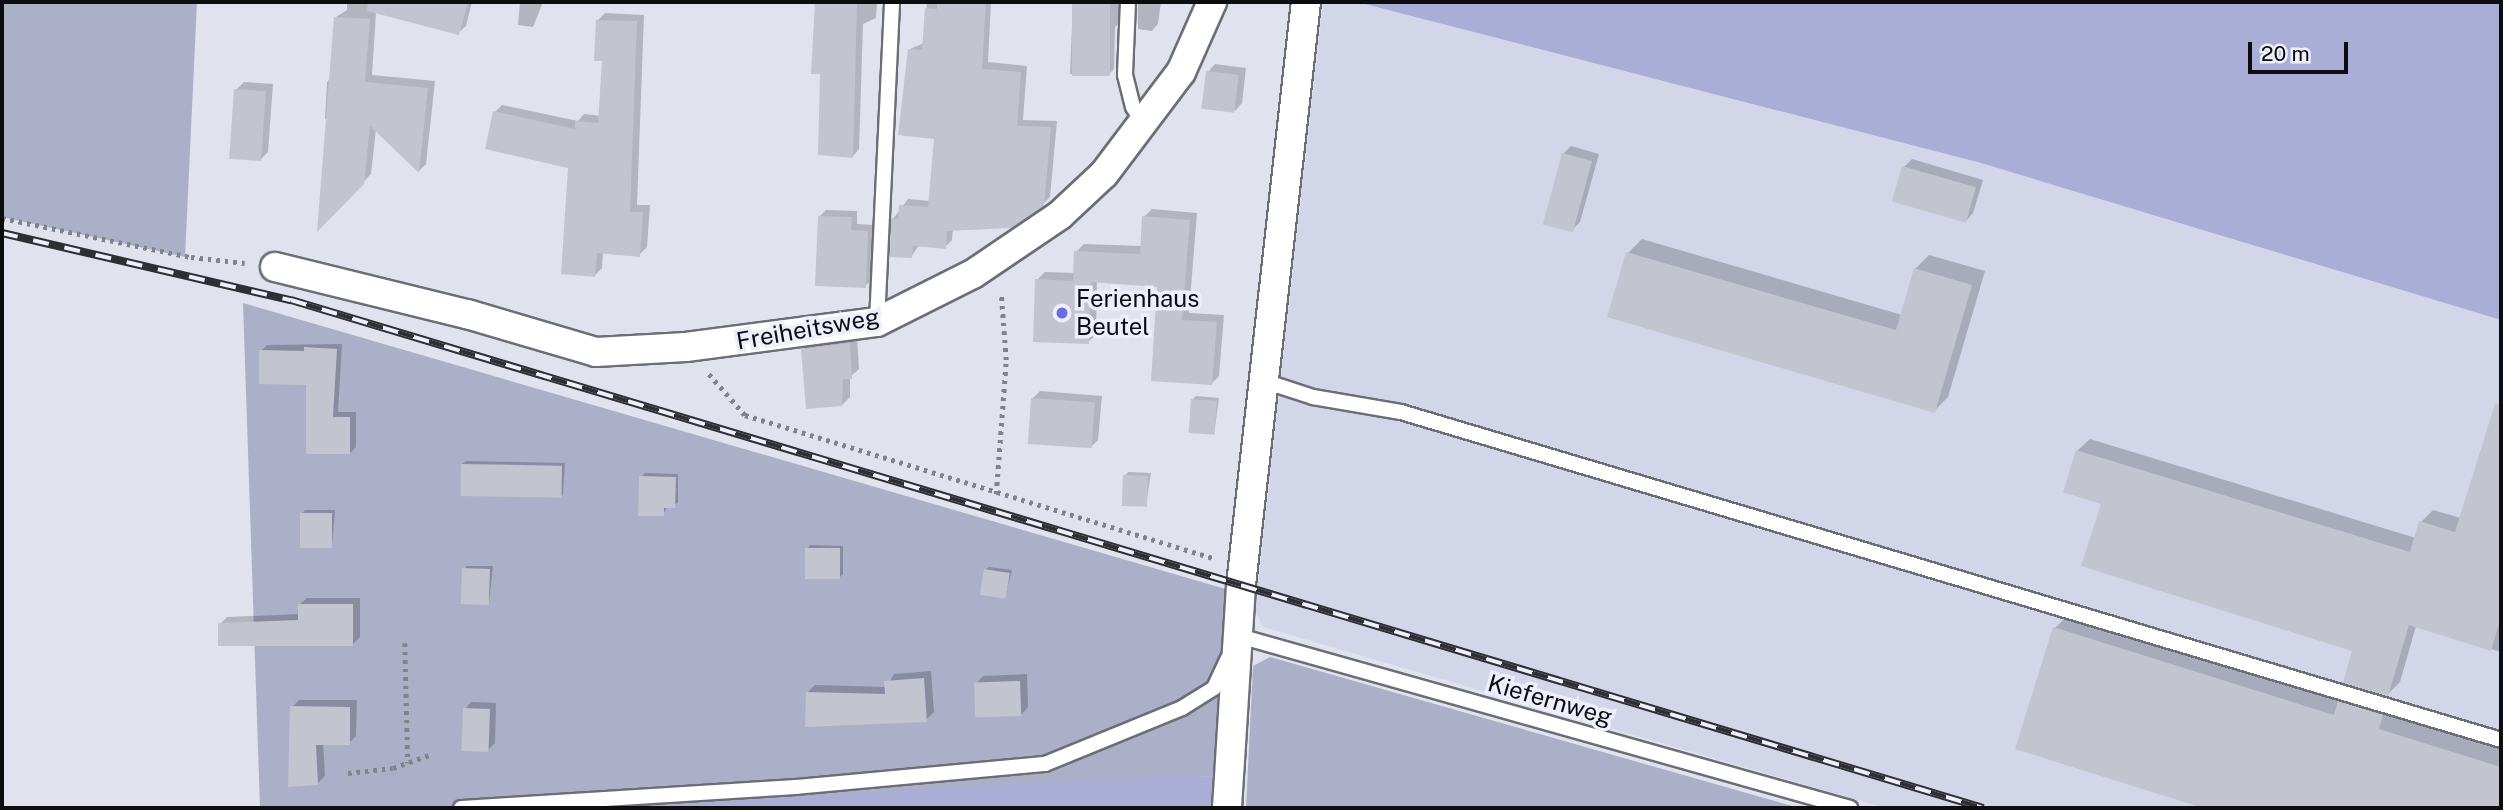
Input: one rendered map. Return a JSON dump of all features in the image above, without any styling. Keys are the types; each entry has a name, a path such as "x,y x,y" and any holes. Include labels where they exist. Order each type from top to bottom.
{"street":[{"name":"Freiheitsweg","path":"275,267 467,314 596,352 686,347 877,322 998,257 1060,215 1104,174 1145,125 1181,72 1212,2"},
{"path":"1227,808 1244,568 1306,2"}],"lane":[{"path":"877,322 892,2"},
{"path":"1128,2 1125,75 1133,107 1145,125"},
{"path":"1264,382 1312,397 1401,412 2501,740"},
{"path":"461,808 796,786 1045,764 1182,708 1214,688 1239,636"},
{"name":"Kiefernweg","path":"1239,636 1850,808"}],"path":[{"path":"2,218 191,257 275,267"},
{"path":"996,494 1006,360 998,257"},
{"path":"686,347 744,415 1244,568"},
{"path":"405,643 408,762"},
{"path":"348,773 408,762 432,754"}],"shaded area":[{"path":"2,2 197,2 185,257 2,217"},
{"path":"1323,2 1357,2 1981,163 2501,320 2501,808 1885,808 1263,627 1255,610"},
{"path":"1357,2 2501,2 2501,320 1981,163"},
{"path":"243,303 1229,590 1216,776 625,808 260,808"},
{"path":"1270,657 1799,808 1246,808 1253,666"},
{"path":"1216,776 1214,808 625,808 1049,782"}],"building":[{"path":"368,2 468,2 459,35 367,11"},
{"path":"815,2 857,2 853,158 818,155 820,74 811,74"},
{"path":"937,2 986,2 982,69 1021,72 1017,126 1051,127 1044,206 1011,228 947,231 946,249 913,246 912,258 890,257 891,218 898,219 899,205 928,207 934,139 898,135 908,49 922,50 925,8 937,9"},
{"path":"1072,2 1110,2 1110,76 1072,76"},
{"path":"334,17 370,19 365,82 428,88 419,173 370,126 364,184 317,232"},
{"path":"596,20 637,21 630,212 643,212 640,257 597,253 595,277 561,274 568,168 485,149 493,111 575,129 575,121 598,123 602,61 594,61"},
{"path":"1206,71 1239,75 1234,113 1201,109"},
{"path":"234,89 266,91 261,161 229,159"},
{"path":"1562,153 1592,161 1573,233 1543,224"},
{"path":"1902,166 1976,187 1966,223 1892,202"},
{"path":"818,216 852,217 851,230 868,231 866,288 815,286"},
{"path":"1142,216 1190,220 1182,320 1217,322 1212,385 1151,381 1157,287 1091,282 1089,344 1033,342 1035,279 1073,281 1074,251 1140,254"},
{"path":"1626,252 1896,330 1914,268 1972,285 1935,413 1607,317"},
{"path":"850,343 852,379 843,379 842,406 806,409 801,349"},
{"path":"304,347 337,349 333,417 350,417 350,454 306,454 306,385 259,384 259,350 304,351"},
{"path":"1031,398 1095,402 1092,448 1028,444"},
{"path":"1191,399 1217,401 1215,435 1189,433"},
{"path":"2495,404 2501,405 2501,617 2491,651 2409,625 2388,696 2343,683 2352,651 2081,566 2101,504 2063,492 2076,450 2410,552 2419,521 2455,532"},
{"path":"461,464 562,466 561,498 460,496"},
{"path":"1123,475 1148,476 1147,507 1122,506"},
{"path":"639,476 676,477 675,508 664,508 664,516 638,516"},
{"path":"300,513 332,513 332,548 300,548"},
{"path":"805,548 840,548 840,579 805,579"},
{"path":"462,568 490,569 489,605 461,604"},
{"path":"984,569 1010,573 1006,599 980,595"},
{"path":"298,604 353,604 353,646 218,646 218,623 298,620"},
{"path":"2053,627 2334,715 2338,701 2383,715 2379,729 2501,767 2501,808 2203,808 2015,749"},
{"path":"924,678 927,722 805,727 806,692 885,694 884,681"},
{"path":"1020,681 1021,716 975,718 974,683"},
{"path":"290,706 350,707 350,745 316,745 318,785 288,787"},
{"path":"463,708 490,709 488,752 461,751"}],"railway":[{"path":"2,233 291,300 1983,808"}],"place":[{"name":"Ferienhaus Beutel","path":"1062,313"}]}
